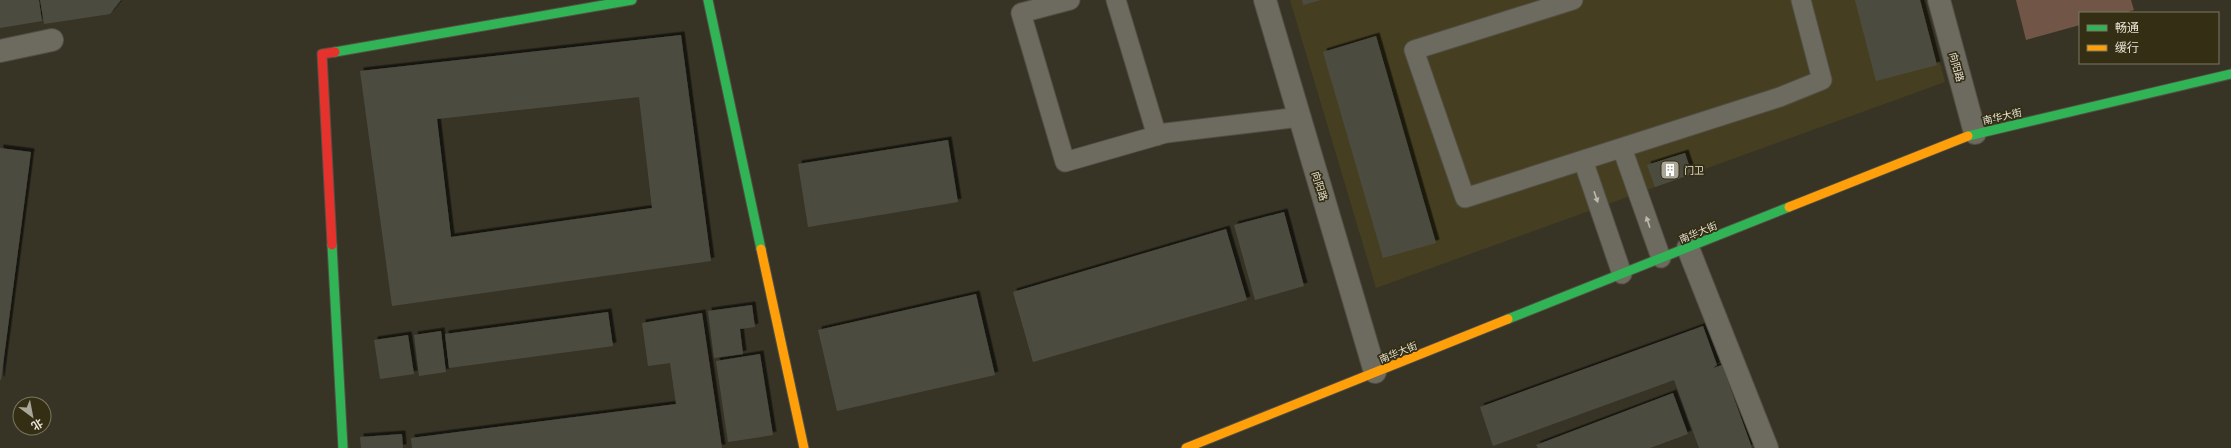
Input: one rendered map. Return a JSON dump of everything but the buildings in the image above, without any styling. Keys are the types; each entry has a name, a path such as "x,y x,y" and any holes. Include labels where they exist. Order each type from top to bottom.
{"street":[{"path":"343,448 322,54 632,0"},
{"path":"708,0 804,448"},
{"name":"向阳路","path":"1265,0 1375,372"},
{"name":"向阳路","path":"1939,0 1976,133"},
{"path":"0,50 52,40"},
{"name":"南华大街","path":"1186,448 1976,133 2231,74"},
{"path":"1688,248 1767,448"}],"lane":[{"path":"1070,0 1021,12 1065,162 1157,136 1300,117"},
{"path":"1116,0 1157,136"},
{"path":"1573,0 1414,50 1465,198 1780,97 1822,80 1801,0"},
{"path":"1622,148 1661,258"},
{"path":"1583,160 1622,274"}],"shaded area":[{"path":"1290,0 1923,0 1945,82 1376,288"},
{"path":"2016,0 2131,0 2134,10 2127,12 2079,12 2079,25 2026,40"}],"traffic: fast":[{"path":"335,52 632,0"},
{"path":"708,0 761,249"},
{"path":"1968,136 2231,74"},
{"path":"1508,319 1789,207"},
{"path":"332,245 343,448"}],"traffic: slow":[{"path":"1789,207 1968,136"},
{"path":"761,249 804,448"},
{"path":"1186,448 1508,319"}],"traffic: jam":[{"path":"332,245 322,54 335,52"}],"place":[{"name":"门卫","path":"1670,170"}]}
